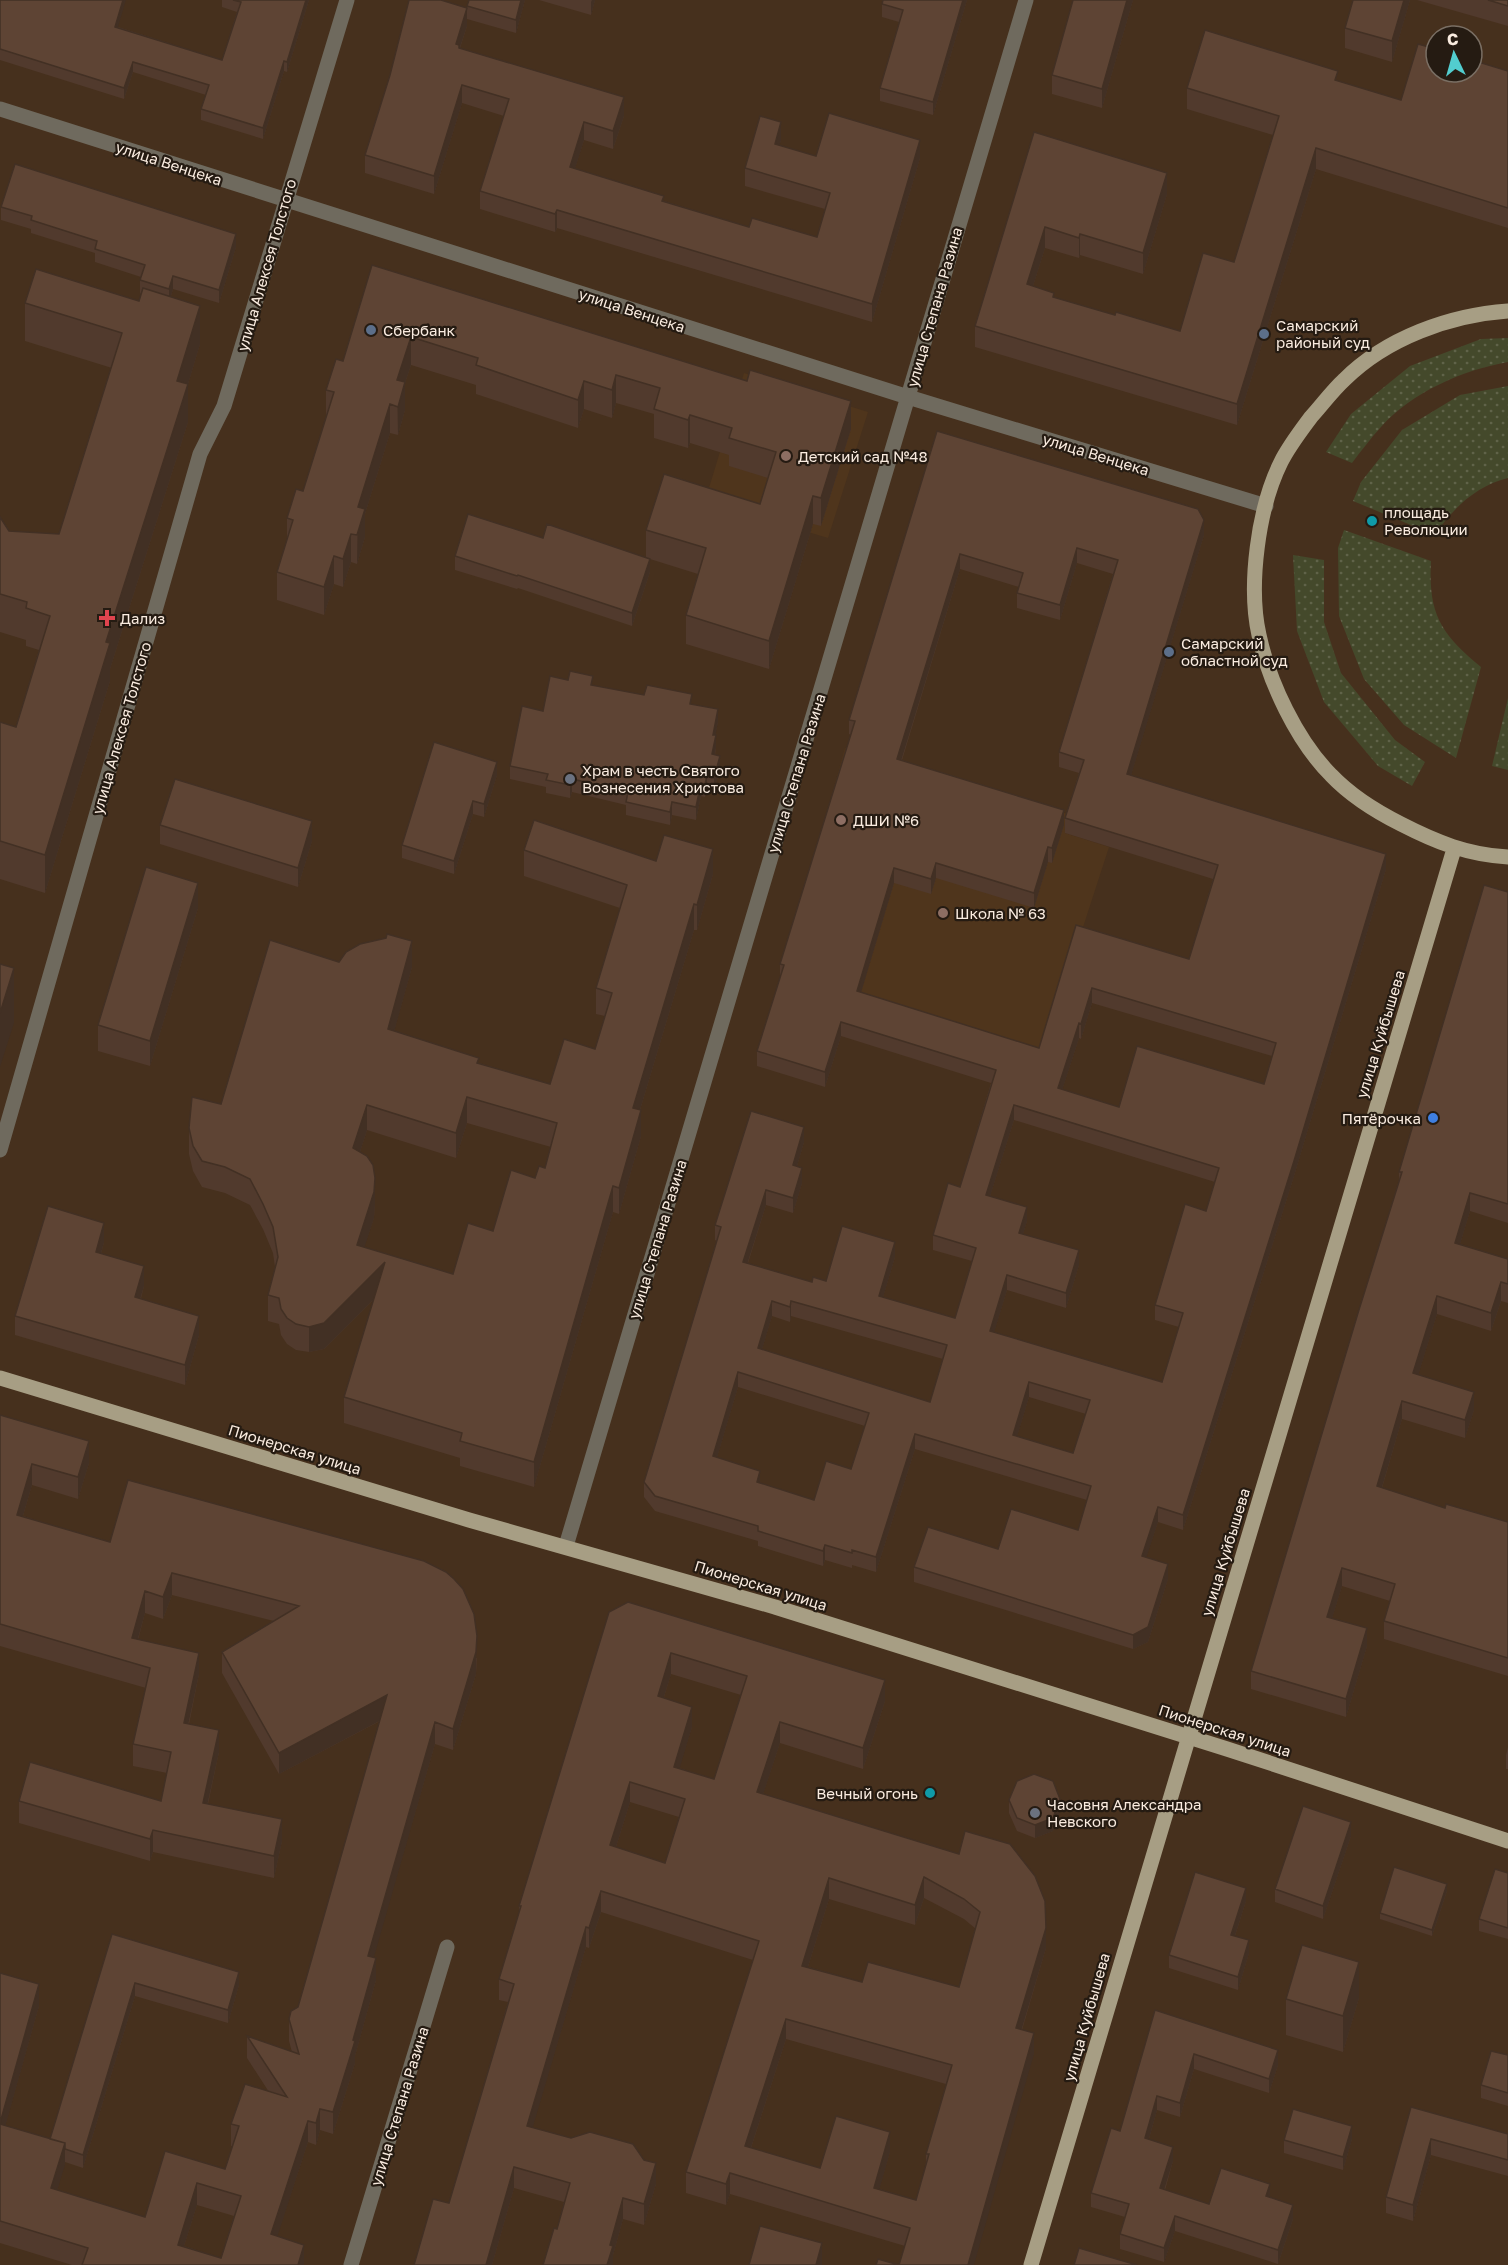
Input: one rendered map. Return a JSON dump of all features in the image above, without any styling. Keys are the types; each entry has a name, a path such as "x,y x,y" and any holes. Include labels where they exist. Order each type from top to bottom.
{"main road":[{"path":"1508,310 1471,316 1435,326 1400,341 1368,360 1344,379 1296,437 1280,463 1266,506 1257,545 1255,595 1259,635 1284,706 1305,742 1330,774 1368,807 1454,849 1508,857"},
{"name":"улица Куйбышева","path":"1031,2265 1454,849"},
{"name":"Пионерская улица","path":"0,1378 469,1520 776,1607 1508,1841"}],"street":[{"name":"улица Алексея Толстого","path":"0,1150 200,454 224,406 346,0"},
{"name":"улица Степана Разина","path":"566,1546 1026,0"},
{"name":"улица Венцека","path":"0,109 908,397 1266,506"},
{"name":"улица Степана Разина","path":"351,2265 447,1947"}],"shaded area":[{"name":"Детский сад №48","path":"744,373 868,412 828,538 705,501"},
{"name":"Школа № 63","path":"845,748 1071,815 1065,833 1109,847 1039,1063 780,979"}],"green space":[{"path":"1508,338 1508,362 1456,377 1423,393 1394,414 1352,463 1326,452 1351,414 1410,366 1481,339"},
{"path":"1508,386 1508,478 1486,486 1466,499 1435,535 1353,501 1361,482 1402,430 1460,395"},
{"path":"1344,530 1431,561 1432,595 1440,622 1456,644 1481,667 1456,758 1404,725 1364,679 1339,616 1338,548"},
{"path":"1293,555 1324,560 1324,622 1341,673 1395,740 1425,762 1412,786 1378,766 1324,702 1297,631"},
{"path":"1508,698 1508,770 1492,766"}],"building":[{"path":"0,0 123,0 115,27 222,60 241,2 233,0 306,0 263,128 201,109 209,85 133,62 124,88 0,49"},
{"path":"409,0 441,0 467,8 456,44 459,48 624,97 613,131 584,122 570,167 664,196 662,201 749,227 752,218 817,237 830,193 745,168 760,116 781,122 775,144 816,156 829,113 920,140 872,304 557,210 555,214 480,191 509,99 462,85 434,176 365,155 390,75"},
{"path":"469,0 521,0 516,20 467,6"},
{"path":"883,0 963,0 933,102 880,88 903,10 882,4"},
{"path":"1073,0 1127,0 1102,89 1052,75"},
{"path":"1353,0 1404,0 1392,41 1345,28"},
{"path":"1488,0 1508,0 1508,6"},
{"path":"1205,30 1338,71 1335,80 1401,100 1418,44 1424,46 1424,84 1484,84 1484,64 1508,71 1508,208 1316,148 1237,404 975,326 1034,132 1167,173 1143,253 1080,234 1079,238 1045,227 1027,284 1054,293 1053,297 1115,315 1116,312 1180,331 1203,253 1234,262 1279,116 1187,88"},
{"path":"15,164 236,234 219,290 173,276 169,289 140,280 145,265 95,249 97,241 31,220 32,216 1,207"},
{"path":"372,265 747,381 750,370 851,401 821,498 813,496 769,641 686,615 706,548 646,530 664,474 760,504 776,452 729,438 732,428 690,415 688,420 654,409 660,388 616,375 612,390 584,381 578,400 476,365 478,358 411,337 397,380 405,382 398,407 390,404 358,507 365,509 357,535 351,534 343,559 334,556 324,587 277,572 293,520 287,518 296,489 303,491 334,392 326,390 336,359 343,361"},
{"path":"36,269 139,301 143,288 200,306 177,381 188,384 106,642 110,643 45,855 0,841 0,722 16,727 50,616 26,608 27,602 0,594 0,517 9,531 59,534 122,333 25,303"},
{"path":"937,431 1198,509 1204,520 1127,774 1386,854 1294,1161 1183,1515 1158,1507 1142,1556 1168,1564 1148,1627 1133,1635 914,1567 928,1527 998,1549 1011,1509 1078,1530 1091,1486 915,1434 876,1557 825,1545 823,1551 758,1531 758,1526 655,1496 644,1482 721,1227 715,1225 751,1111 804,1127 793,1165 802,1168 793,1198 766,1190 743,1262 812,1282 813,1277 826,1281 842,1226 895,1242 879,1296 955,1318 976,1248 933,1235 948,1183 960,1187 996,1070 841,1022 825,1072 757,1051 784,965 780,964 855,721 849,720","holes":["1077,548 1118,560 1059,752 1084,760 1065,818 1218,865 1189,959 1076,925 1039,1048 857,991 894,868 931,879 936,863 1034,893 1048,847 1052,848 1064,810 897,759 960,554 1023,573 1017,593 1060,605","1092,988 1276,1043 1264,1084 1137,1046 1119,1107 1058,1088 1079,1023 1081,1024","1014,1105 1219,1168 1206,1211 1185,1204 1155,1305 1183,1313 1162,1382 990,1331 1007,1275 1066,1293 1079,1250 1019,1233 1027,1207 986,1195","772,1301 790,1307 791,1301 947,1345 930,1402 758,1348","738,1372 869,1413 851,1469 826,1461 814,1500 757,1482 760,1471 713,1456","1029,1382 1090,1400 1073,1453 1013,1435"]},
{"path":"468,514 543,538 547,524 650,559 632,613 455,556"},
{"path":"570,671 593,676 591,685 644,695 647,685 692,694 690,704 718,709 712,754 720,756 714,778 707,776 705,784 701,783 696,807 672,802 670,812 626,802 628,792 572,779 570,785 546,780 548,774 510,766 522,706 543,711 550,676 568,680"},
{"path":"434,742 497,762 484,804 473,801 454,861 402,845"},
{"path":"175,779 312,821 298,868 160,825"},
{"path":"534,820 656,861 664,835 713,849 697,905 694,904 633,1108 641,1110 619,1188 613,1186 534,1462 460,1441 462,1433 344,1397 385,1262 324,1323 309,1327 296,1324 287,1318 281,1309 279,1298 268,1295 278,1257 273,1227 263,1204 250,1179 225,1167 202,1161 193,1146 189,1128 192,1097 221,1104 270,940 339,962 346,952 360,944 386,938 387,934 412,941 388,1029 479,1058 477,1063 550,1084 564,1039 595,1049 612,993 596,988 627,885 524,850","holes":["467,1097 557,1123 545,1168 539,1166 535,1178 511,1170 493,1231 468,1223 453,1274 357,1245 374,1192 373,1165 367,1156 353,1148 367,1105 456,1133"]},
{"path":"146,867 198,883 150,1041 98,1025"},
{"path":"1484,885 1508,892 1508,1204 1470,1193 1455,1243 1508,1259 1508,1284 1501,1282 1491,1313 1437,1296 1413,1373 1474,1392 1465,1420 1402,1401 1377,1486 1445,1508 1446,1504 1508,1522 1508,1658 1384,1621 1395,1584 1342,1568 1327,1617 1367,1628 1346,1699 1251,1671 1402,1172 1399,1172"},
{"path":"0,964 14,968 0,1013"},
{"path":"48,1206 104,1223 96,1252 144,1266 135,1297 199,1316 185,1365 15,1316"},
{"path":"0,1415 89,1441 78,1477 32,1464 17,1515 110,1542 128,1480 424,1561 446,1572 463,1589 474,1614 477,1636 476,1652 453,1729 435,1722 368,1956 376,1958 353,2040 355,2041 333,2112 320,2109 316,2123 308,2121 271,2234 304,2245 298,2265 82,2265 88,2248 0,2221 0,2124 65,2143 51,2188 145,2217 165,2151 225,2169 239,2126 231,2124 245,2084 287,2097 247,2036 299,2054 289,2019 291,2011 298,2007 387,1695 279,1753 222,1652 299,1606 172,1573 163,1597 145,1591 132,1638 199,1653 184,1723 219,1730 203,1803 282,1819 274,1856 153,1830 150,1839 19,1801 30,1762 161,1801 171,1752 133,1744 150,1668 0,1624","holes":["197,2183 241,2196 221,2258 178,2245"]},
{"path":"628,1602 885,1680 863,1748 780,1722 757,1792 959,1854 965,1831 1010,1844 1035,1876 1045,1901 1046,1928 1016,2028 1034,2033 968,2265 899,2265 910,2228 730,2173 726,2184 686,2172 759,1941 601,1891 589,1928 586,1927 527,2126 571,2138 590,2132 633,2144 644,2160 656,2163 644,2204 623,2198 607,2265 543,2265 554,2228 557,2229 570,2183 514,2167 486,2265 414,2265 433,2199 449,2203 514,1984 499,1979 521,1906 519,1906 609,1612","holes":["671,1653 747,1676 714,1779 674,1767 692,1707 658,1696","630,1782 685,1799 665,1863 610,1845","924,1877 964,1899 980,1912 959,1987 868,1962 862,1982 802,1966 829,1878 915,1905","786,2019 952,2065 926,2154 929,2154 916,2200 874,2188 890,2132 836,2116 820,2168 745,2146"]},
{"name":"Часовня Александра Невского","path":"1034,1774 1053,1781 1060,1799 1053,1818 1035,1825 1017,1818 1009,1800 1017,1781"},
{"path":"1303,1806 1351,1822 1323,1906 1275,1889"},
{"path":"1394,1867 1447,1884 1432,1930 1380,1913"},
{"path":"1495,1869 1508,1873 1508,1928 1479,1919"},
{"path":"1195,1872 1246,1888 1231,1935 1249,1940 1238,1977 1169,1955"},
{"path":"112,1934 239,1972 228,2010 135,1983 83,2155 65,2149 65,2143 50,2139"},
{"path":"1302,1945 1359,1962 1343,2016 1286,1999"},
{"path":"0,1973 39,1984 0,2123"},
{"path":"1155,2010 1278,2050 1269,2079 1194,2054 1180,2103 1157,2096 1145,2138 1173,2147 1160,2188 1209,2204 1221,2168 1270,2184 1266,2196 1293,2205 1278,2250 1175,2216 1164,2248 1120,2234 1129,2204 1091,2193 1111,2128 1120,2131"},
{"path":"1491,2051 1508,2055 1508,2093 1481,2085"},
{"path":"1411,2107 1508,2134 1508,2160 1431,2139 1413,2205 1386,2197"},
{"path":"1293,2109 1352,2126 1343,2157 1284,2140"},
{"path":"760,2226 822,2243 816,2265 749,2265"},
{"path":"1079,2248 1137,2265 1074,2265"},
{"path":"878,2259 899,2265 876,2265"}],"place":[{"name":"Сбербанк","path":"371,330"},
{"name":"Самарский районый суд","path":"1264,334"},
{"name":"Детский сад №48","path":"786,456"},
{"name":"площадь Революции","path":"1372,521"},
{"name":"Дализ","path":"107,618"},
{"name":"Самарский областной суд","path":"1169,652"},
{"name":"Храм в честь Святого Вознесения Христова","path":"570,779"},
{"name":"ДШИ №6","path":"841,820"},
{"name":"Школа № 63","path":"943,913"},
{"name":"Пятёрочка","path":"1433,1118"},
{"name":"Вечный огонь","path":"930,1793"},
{"name":"Часовня Александра Невского","path":"1035,1813"}]}
